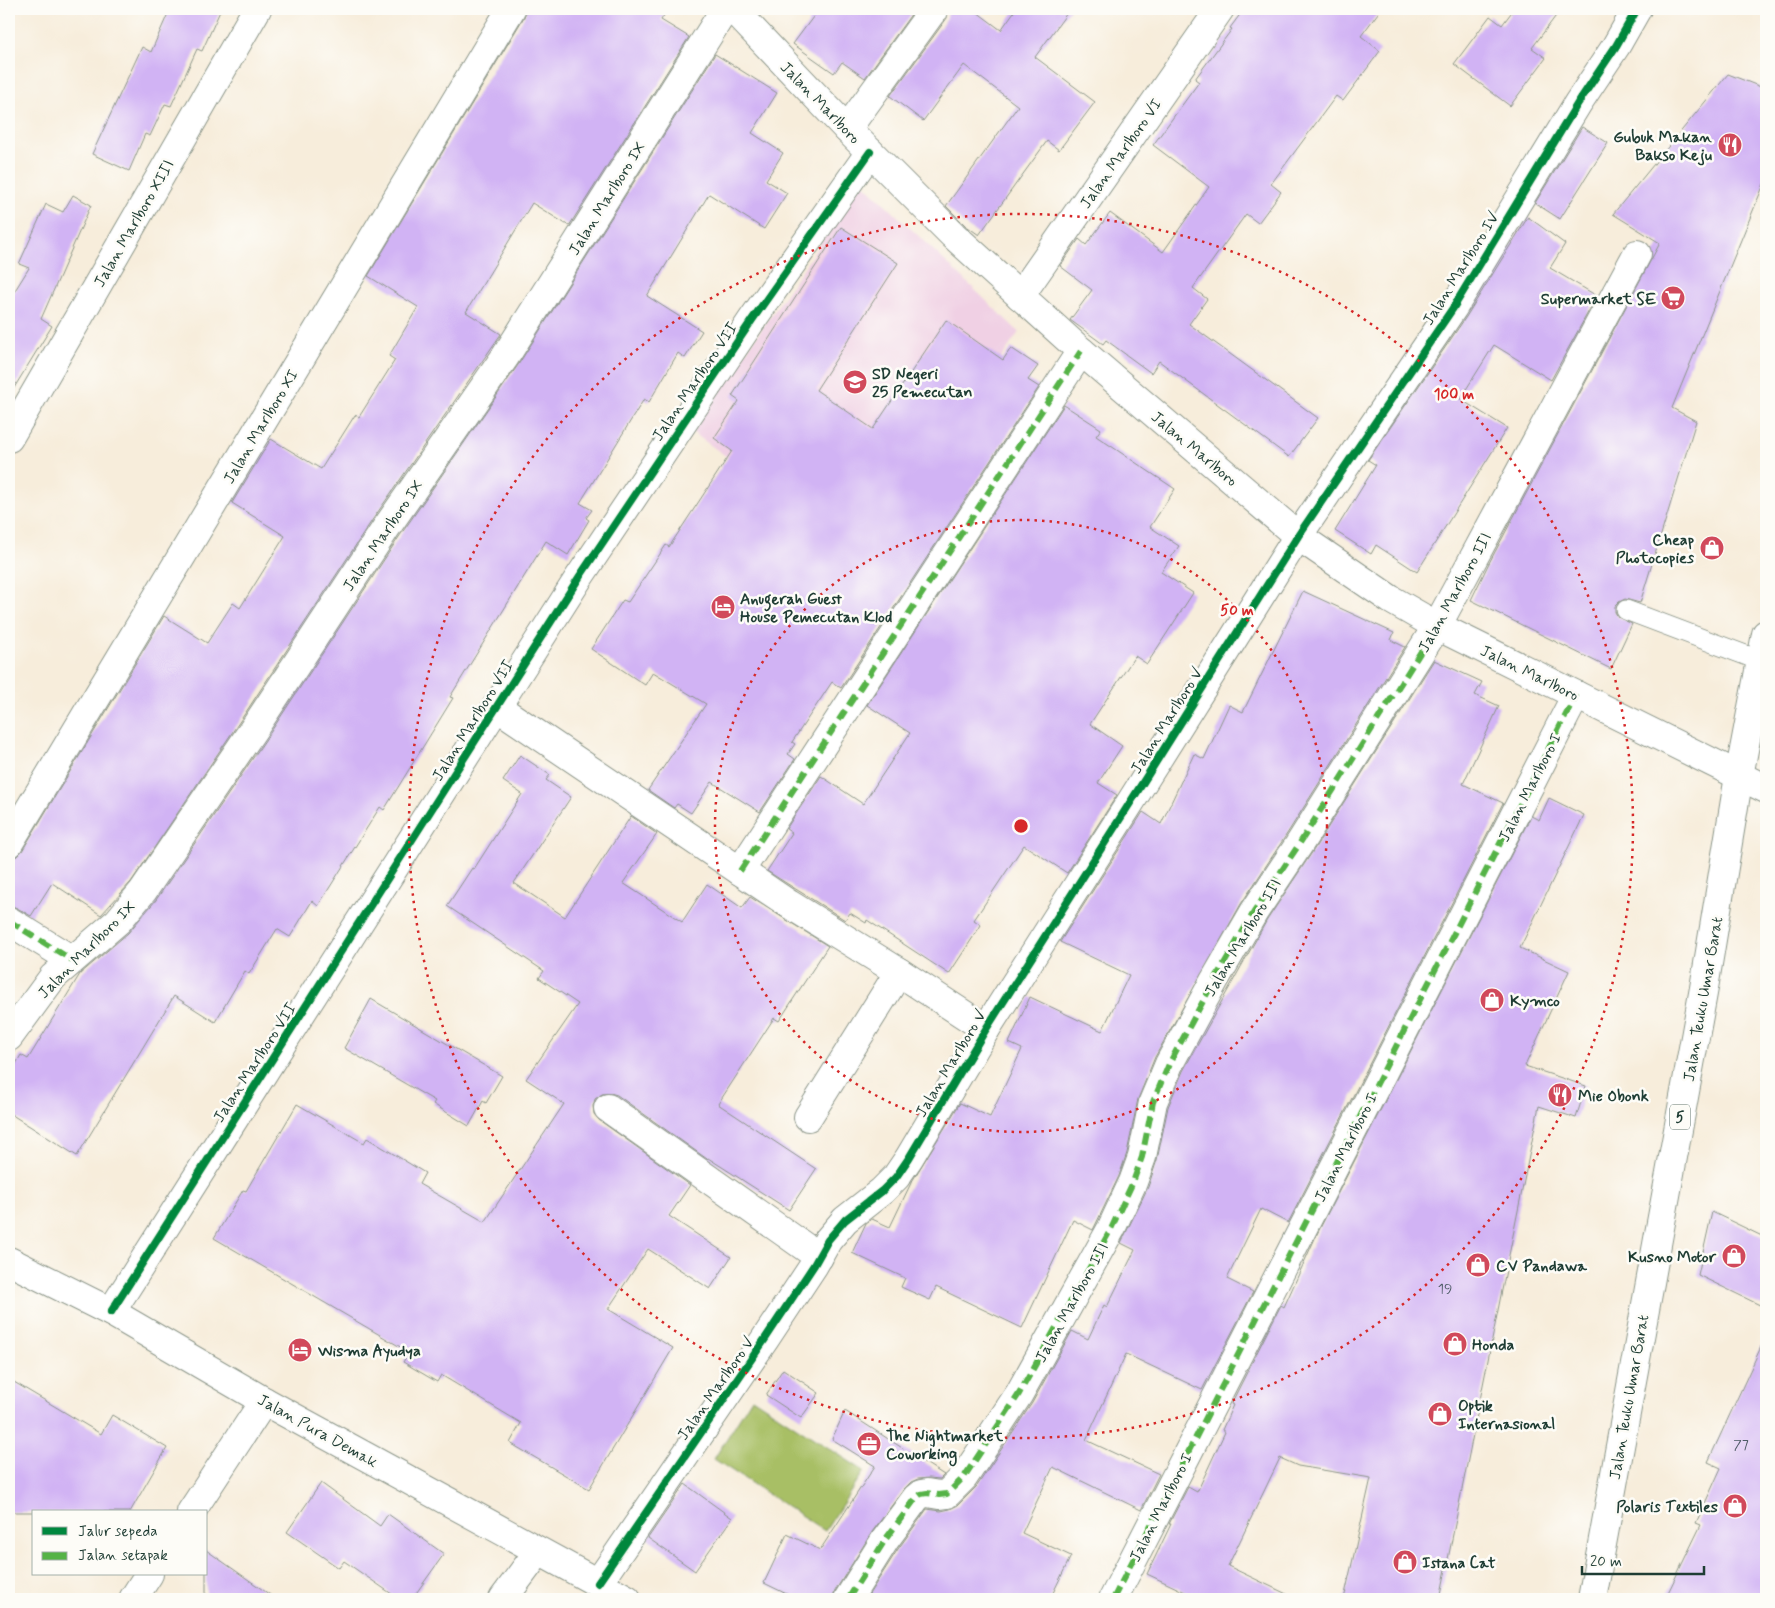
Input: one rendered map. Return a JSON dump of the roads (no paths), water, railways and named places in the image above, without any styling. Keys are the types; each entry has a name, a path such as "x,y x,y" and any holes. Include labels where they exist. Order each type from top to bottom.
{"main road":[{"name":"Jalan Marlboro XIII","path":"9,438 257,9"},
{"name":"Jalan Marlboro XI","path":"9,844 511,9"},
{"name":"Jalan Marlboro IX","path":"9,1037 53,977 118,921 143,891 193,820 386,528 505,357 725,9"},
{"name":"Jalan Marlboro","path":"733,9 847,129 953,235 1081,351 1298,536 1390,599 1437,626 1766,789"},
{"path":"847,129 934,9"},
{"name":"Jalan Marlboro VI","path":"1020,296 1220,9"},
{"name":"Jalan Marlboro IV","path":"1298,536 1453,308 1578,104 1616,46 1636,9"},
{"name":"Jalan Marlboro VII","path":"111,1312 580,576 675,433 870,152"},
{"name":"Jalan Marlboro III","path":"848,1599 885,1540 912,1504 921,1494 947,1494 964,1477 1019,1394 1111,1229 1133,1182 1142,1157 1153,1102 1169,1064 1254,912 1437,626 1637,254"},
{"path":"740,870 1081,351"},
{"name":"Jalan Marlboro V","path":"598,1583 765,1340 828,1240 845,1220 882,1191 896,1177 909,1158 986,1029 1298,536"},
{"name":"Jalan Teuku Umar Barat","path":"1592,1599 1704,988 1739,776 1766,634"},
{"name":"Jalan Marlboro I","path":"1113,1599 1576,695"},
{"path":"497,706 814,920 899,972 986,1029"},
{"path":"9,921 72,960"},
{"path":"808,1117 899,972"},
{"path":"608,1108 819,1257"},
{"name":"Jalan Pura Demak","path":"10,1265 111,1312 264,1401 627,1599"},
{"path":"192,1510 264,1401"},
{"path":"503,1599 538,1552"},
{"path":"132,1599 148,1576"}],"lane":[{"path":"1626,610 1761,661"}],"place":[{"name":"Gubuk Makan Bakso Keju","path":"1730,145"},
{"name":"Supermarket SE","path":"1673,298"},
{"name":"SD Negeri 25 Pemecutan","path":"855,382"},
{"name":"Cheap Photocopies","path":"1712,548"},
{"name":"Anugerah Guest House Pemecutan Klod","path":"723,607"},
{"name":"Kymco","path":"1492,1000"},
{"name":"Mie Obonk","path":"1560,1095"},
{"name":"Kusno Motor","path":"1734,1256"},
{"name":"CV Pandawa","path":"1478,1265"},
{"name":"Honda","path":"1455,1344"},
{"name":"Wisma Ayudya","path":"300,1350"},
{"name":"Optik Internasional","path":"1440,1414"},
{"name":"The Nightmarket Coworking","path":"869,1444"},
{"name":"Polaris Textiles","path":"1735,1506"},
{"name":"Istana Cat","path":"1405,1562"}]}
